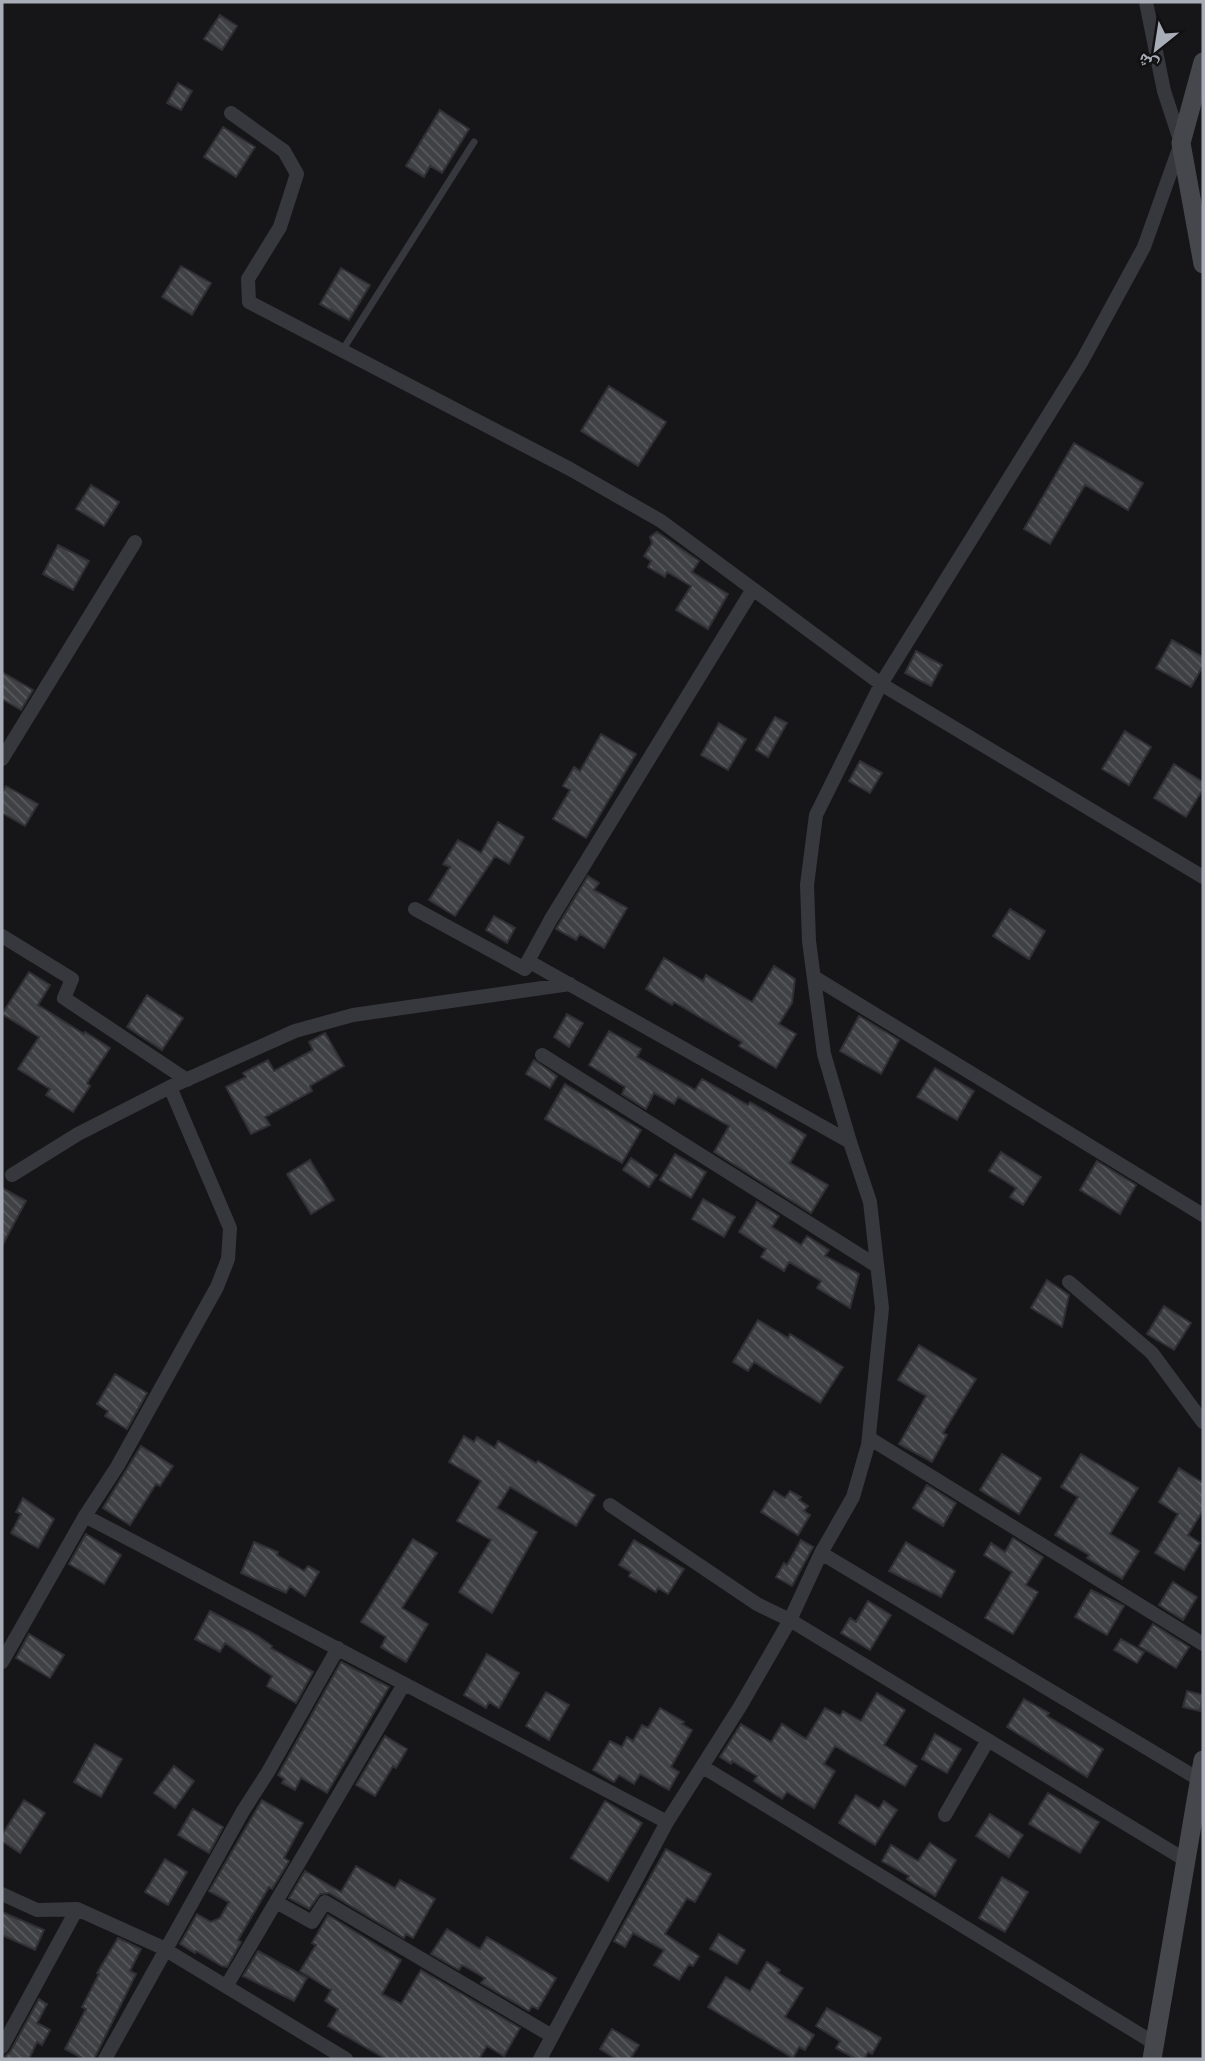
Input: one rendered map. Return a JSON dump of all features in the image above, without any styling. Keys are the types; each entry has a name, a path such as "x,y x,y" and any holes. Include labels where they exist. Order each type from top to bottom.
{"street":[{"path":"1146,2 1164,91 1181,143 1203,264"},
{"path":"540,2059 667,1822 741,1705 790,1620 821,1553 853,1497 869,1438 882,1308 870,1202 824,1054 809,941 807,885 816,815 881,684 1082,361 1144,247 1181,143 1203,62"},
{"path":"231,113 284,151 297,174 280,227 248,279 249,302 570,469 661,521 881,684 1203,877"},
{"path":"2,759 135,542"},
{"path":"415,909 525,969 551,919 753,589"},
{"path":"2,936 72,979 64,998 187,1080"},
{"path":"528,961 850,1142"},
{"path":"814,976 1203,1215"},
{"path":"12,1175 78,1134 170,1087 295,1031 353,1015 570,985"},
{"path":"542,1055 877,1266"},
{"path":"2,1662 85,1516 117,1468 211,1300 228,1259 230,1228 170,1087"},
{"path":"1069,1282 1152,1353 1203,1422"},
{"path":"869,1438 1203,1644"},
{"path":"610,1505 757,1604 790,1620 1187,1861"},
{"path":"85,1516 667,1822"},
{"path":"821,1553 1200,1780"},
{"path":"105,2059 243,1811 338,1648"},
{"path":"227,1985 404,1684"},
{"path":"945,1815 988,1740"},
{"path":"703,1767 1153,2051 1203,1760"},
{"path":"1191,1839 1203,1817"},
{"path":"2,1894 37,1910 77,1909 166,1951 227,1985 346,2059"},
{"path":"276,1902 312,1922 325,1902 552,2036"},
{"path":"2,2047 77,1909"}],"lane":[{"path":"342,352 474,142"}],"building":[{"path":"220,15 237,26 222,50 204,39"},
{"path":"178,83 192,91 181,110 167,103"},
{"path":"440,110 469,129 442,173 430,166 424,177 406,166"},
{"path":"223,127 255,147 236,177 204,157"},
{"path":"181,266 211,283 192,315 162,297"},
{"path":"341,268 370,285 349,320 320,304"},
{"path":"609,386 666,422 638,466 581,431"},
{"path":"1074,443 1143,483 1128,510 1085,485 1050,544 1024,529"},
{"path":"91,485 119,502 104,526 76,509"},
{"path":"657,532 699,561 692,572 728,594 708,629 676,610 691,586 667,572 665,577 648,567 651,561 644,556 652,543 650,537"},
{"path":"58,545 89,561 73,590 43,574"},
{"path":"1172,640 1203,657 1203,666 1191,687 1156,668"},
{"path":"916,651 942,665 931,686 905,673"},
{"path":"2,672 33,690 21,710 2,699"},
{"path":"775,717 787,723 768,757 756,750"},
{"path":"719,723 746,739 728,770 701,755"},
{"path":"1125,731 1151,747 1129,785 1102,769"},
{"path":"601,734 636,754 586,838 553,819 570,790 563,786 574,767 580,771"},
{"path":"860,761 882,773 870,793 849,781"},
{"path":"1174,764 1203,782 1203,789 1186,817 1154,798"},
{"path":"6,786 38,804 25,826 2,813 2,793"},
{"path":"498,822 524,837 509,864 495,856 455,916 429,900 450,867 443,864 458,840 481,853"},
{"path":"588,876 599,883 594,890 627,908 604,948 580,934 576,940 556,929"},
{"path":"1010,909 1045,931 1029,959 993,936"},
{"path":"494,916 515,928 507,943 486,930"},
{"path":"664,958 703,981 706,975 752,1002 774,966 795,979 792,1003 779,1024 796,1034 776,1068 739,1046 742,1042 674,1002 672,1005 646,989"},
{"path":"29,972 50,985 38,1005 110,1048 87,1083 90,1086 73,1112 46,1095 50,1089 18,1069 39,1037 2,1014"},
{"path":"147,995 183,1018 162,1050 127,1027"},
{"path":"567,1014 583,1023 569,1047 554,1037"},
{"path":"859,1016 899,1040 881,1074 840,1051"},
{"path":"609,1031 641,1049 637,1057 695,1090 702,1079 748,1105 750,1102 806,1135 790,1163 828,1185 811,1213 714,1152 729,1126 678,1097 674,1104 654,1093 646,1109 622,1094 625,1087 589,1065"},
{"path":"325,1033 344,1066 310,1086 312,1091 265,1117 270,1125 251,1134 226,1087 246,1077 243,1073 268,1060 274,1071 313,1050 309,1042"},
{"path":"534,1060 557,1076 550,1088 526,1074"},
{"path":"935,1068 974,1091 957,1120 917,1097"},
{"path":"565,1084 641,1130 622,1163 545,1119"},
{"path":"1001,1152 1041,1177 1023,1205 1010,1197 1016,1188 989,1171"},
{"path":"675,1154 706,1172 691,1198 660,1180"},
{"path":"631,1158 657,1175 649,1187 623,1170"},
{"path":"310,1160 334,1200 311,1214 287,1174"},
{"path":"1097,1161 1136,1185 1120,1214 1080,1190"},
{"path":"2,1188 26,1201 2,1246"},
{"path":"703,1199 735,1217 724,1237 692,1219"},
{"path":"757,1202 779,1216 772,1227 801,1245 807,1236 829,1250 825,1256 859,1274 850,1308 817,1288 821,1281 789,1262 784,1271 761,1257 766,1249 739,1232"},
{"path":"1047,1280 1069,1295 1062,1327 1031,1308"},
{"path":"1164,1306 1191,1323 1174,1350 1147,1334"},
{"path":"758,1320 788,1338 790,1334 843,1367 820,1403 754,1362 748,1371 733,1362"},
{"path":"919,1345 976,1379 943,1433 947,1435 932,1462 899,1444 926,1396 898,1380"},
{"path":"115,1374 147,1393 127,1429 105,1416 108,1411 97,1404"},
{"path":"464,1436 474,1442 477,1437 495,1448 498,1441 595,1495 576,1526 510,1487 497,1508 537,1532 492,1613 459,1592 491,1540 457,1521 481,1481 449,1462"},
{"path":"141,1446 173,1466 160,1486 156,1484 130,1525 103,1508"},
{"path":"1002,1454 1041,1478 1019,1514 980,1490"},
{"path":"1081,1454 1138,1488 1110,1534 1139,1551 1122,1579 1055,1535 1078,1497 1061,1487"},
{"path":"1179,1468 1203,1483 1203,1510 1188,1535 1200,1543 1184,1570 1155,1553 1178,1514 1159,1502"},
{"path":"927,1485 956,1503 943,1526 913,1508"},
{"path":"774,1491 785,1498 790,1491 801,1497 799,1500 808,1506 804,1511 810,1515 798,1535 761,1512"},
{"path":"23,1498 54,1519 38,1548 11,1533 21,1514 16,1512"},
{"path":"86,1534 121,1555 104,1584 69,1564"},
{"path":"1013,1538 1043,1557 1026,1585 1038,1592 1013,1634 985,1618 1012,1572 984,1555 991,1543 1005,1552"},
{"path":"413,1539 437,1553 402,1608 428,1624 406,1662 381,1647 386,1637 361,1622"},
{"path":"634,1540 684,1569 668,1594 658,1588 656,1592 629,1576 631,1572 619,1565"},
{"path":"801,1540 813,1547 792,1586 776,1577 784,1563 787,1565"},
{"path":"254,1542 278,1552 277,1555 304,1571 308,1566 319,1572 305,1596 290,1586 286,1593 241,1573"},
{"path":"906,1542 955,1571 941,1597 889,1571"},
{"path":"1173,1582 1197,1597 1183,1620 1159,1605"},
{"path":"1091,1590 1124,1606 1107,1635 1075,1617"},
{"path":"868,1601 891,1615 870,1650 841,1633 850,1618 856,1622"},
{"path":"210,1611 258,1636 272,1646 271,1648 313,1672 296,1703 267,1686 272,1676 225,1643 220,1652 195,1639"},
{"path":"1153,1624 1189,1647 1176,1668 1139,1646"},
{"path":"29,1634 64,1655 50,1678 16,1658"},
{"path":"1121,1639 1144,1652 1137,1663 1114,1650"},
{"path":"487,1654 519,1673 499,1708 489,1702 486,1708 464,1695"},
{"path":"341,1662 389,1687 327,1793 301,1778 295,1790 282,1783 284,1779 278,1775"},
{"path":"1187,1691 1203,1695 1200,1711 1183,1707"},
{"path":"546,1692 569,1705 549,1740 526,1726"},
{"path":"877,1693 905,1710 884,1745 917,1766 905,1786 835,1746 824,1764 835,1771 814,1808 787,1792 782,1799 754,1781 757,1776 720,1757 741,1724 771,1742 782,1724 806,1739 825,1708 840,1716 843,1711 861,1721"},
{"path":"1024,1699 1103,1749 1087,1777 1007,1727"},
{"path":"660,1708 692,1730 671,1767 679,1772 669,1790 640,1774 634,1784 619,1775 614,1782 593,1770 610,1741 622,1747 627,1737 633,1741 642,1725 648,1728"},
{"path":"935,1734 961,1749 947,1773 922,1759"},
{"path":"385,1736 407,1749 375,1796 356,1785"},
{"path":"95,1744 122,1759 101,1797 74,1782"},
{"path":"174,1766 194,1781 175,1808 154,1793"},
{"path":"1048,1793 1099,1822 1080,1853 1029,1824"},
{"path":"856,1795 879,1809 884,1801 897,1810 875,1845 839,1823"},
{"path":"24,1800 45,1813 20,1853 2,1841 2,1835"},
{"path":"262,1800 303,1823 284,1858 289,1861 272,1889 269,1887 238,1940 241,1942 227,1967 222,1966 180,1944 197,1914 211,1922 220,1918 229,1902 209,1891"},
{"path":"605,1801 642,1823 608,1881 571,1858"},
{"path":"193,1809 223,1827 209,1853 178,1835"},
{"path":"990,1814 1023,1835 1009,1857 976,1836"},
{"path":"930,1843 956,1860 935,1896 907,1879 909,1876 882,1861 891,1845 918,1861"},
{"path":"666,1849 711,1874 695,1902 687,1898 665,1934 699,1956 693,1966 689,1964 679,1980 654,1965 664,1950 633,1933 625,1947 614,1941"},
{"path":"165,1859 187,1872 168,1905 145,1892"},
{"path":"356,1866 395,1888 400,1880 435,1899 413,1938 406,1934 404,1938 329,1893 320,1894 309,1909 289,1898 305,1871 341,1892"},
{"path":"1002,1877 1028,1892 1005,1932 979,1918"},
{"path":"2,1912 44,1930 35,1950 2,1935"},
{"path":"328,1915 401,1960 382,1994 401,2004 421,1970 520,2028 504,2056 487,2046 479,2059 386,2059 328,2026 338,2009 325,2001 331,1990 300,1971 316,1945 312,1943"},
{"path":"447,1929 480,1949 487,1937 556,1978 538,2009 532,2006 529,2011 481,1983 485,1978 462,1965 459,1970 431,1954"},
{"path":"719,1934 745,1950 737,1964 710,1949"},
{"path":"118,1938 141,1949 130,1971 136,1974 94,2059 84,2059 65,2049 86,2009 82,2007 99,1974 97,1973"},
{"path":"258,1951 307,1978 294,2001 243,1976"},
{"path":"767,1962 780,1970 778,1973 803,1988 785,2017 814,2035 805,2050 799,2047 793,2058 708,2007 726,1977 750,1991"},
{"path":"39,1999 47,2004 37,2023 50,2030 42,2045 37,2042 29,2059 2,2059 10,2052"},
{"path":"827,2008 881,2038 872,2054 868,2052 864,2059 856,2059 836,2048 840,2041 816,2026"},
{"path":"612,2029 639,2045 630,2059 616,2059 600,2049"}]}
